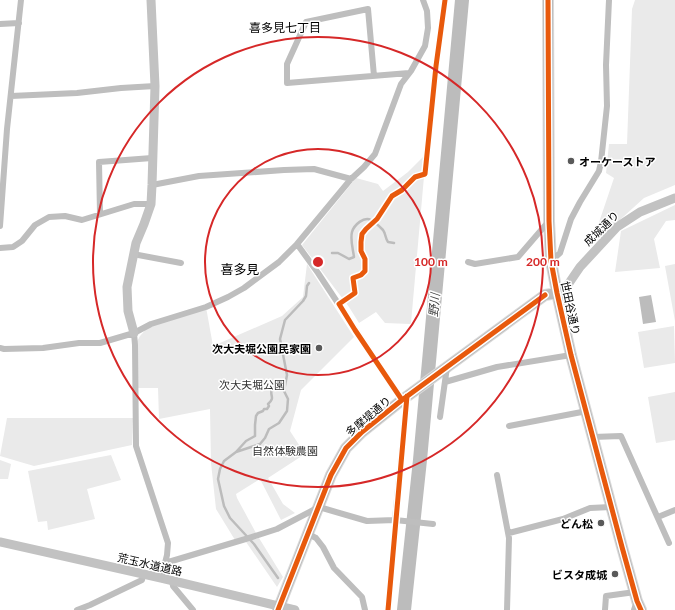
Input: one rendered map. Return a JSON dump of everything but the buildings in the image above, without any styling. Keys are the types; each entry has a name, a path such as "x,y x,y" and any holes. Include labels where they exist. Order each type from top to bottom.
{"main road":[{"name":"世田谷通り","path":"548,0 549,222 551,260 571,355 637,603"},
{"name":"多摩堤通り","path":"279,608 318,507 338,461 346,448 362,432 445,368 545,295 557,293"}],"street":[{"path":"0,226 6,129 21,0"},
{"path":"151,0 155,86 151,204 133,254 127,287 128,311 136,345 136,446 168,543 167,555 161,578"},
{"path":"0,348 43,348 79,343 100,343 134,332 151,324 206,307 244,288 279,262 297,244 351,179 364,168 375,154 401,84 425,46 428,28 427,11 423,0"},
{"path":"551,260 560,253 571,219 599,171 607,106 606,65 609,0"},
{"path":"374,76 368,9 306,22 287,64 287,84 409,73"},
{"path":"0,24 19,23"},
{"path":"11,96 155,86"},
{"path":"100,214 99,162 152,158"},
{"path":"152,185 199,176 314,169 351,179"},
{"name":"成城通り","path":"557,293 565,289 580,267 617,227 640,212 675,198"},
{"path":"0,248 14,247 22,241 35,225 49,217 65,216 82,220 134,204 151,204"},
{"path":"468,262 475,264 518,257 549,222"},
{"path":"297,244 335,298 355,330 407,396 398,520"},
{"path":"133,254 181,263"},
{"path":"445,382 497,367 571,355"},
{"path":"440,417 445,382 445,368"},
{"path":"509,426 587,411"},
{"path":"593,438 621,436 669,543"},
{"path":"497,475 509,533 507,610"},
{"path":"165,563 252,538 286,525 318,507 367,521 398,520 431,523"},
{"path":"509,533 563,519 590,508 611,507"},
{"path":"658,517 675,510"},
{"path":"308,534 316,538 323,547 334,568 362,597 365,610"},
{"name":"荒玉水道道路","path":"0,542 161,578 279,608 295,610"},
{"path":"76,610 90,605 142,580 143,574"},
{"path":"172,581 173,586 193,610"},
{"path":"605,610 606,596 637,603"}],"green space":[{"path":"635,0 675,0 675,185 644,198 591,246 614,178 606,173 609,144 627,144 632,9"},
{"path":"426,154 411,323 385,323 376,312 359,323 349,307 302,245 356,178 378,184 383,191 408,172"},
{"path":"675,205 675,220 666,221 654,239 660,268 615,272 621,231"},
{"name":"次大夫堀公園","path":"307,264 354,337 301,390 290,431 305,454 268,478 283,504 295,513 281,520 260,479 236,494 256,533 235,540 216,509 211,463 210,409 159,419 158,388 136,388 135,345 140,336 151,324 206,307 213,346 282,316 303,297"},
{"path":"675,264 675,321 665,266"},
{"path":"674,326 675,363 644,368 638,332"},
{"path":"675,392 675,440 656,443 648,397"},
{"path":"7,418 133,418 132,445 34,466 0,456"},
{"path":"111,455 121,480 87,489 95,519 48,530 47,521 38,522 28,471"},
{"path":"0,460 11,464 8,479 0,479"},
{"path":"259,538 283,577 277,587 246,542"}],"shaded area":[{"path":"651,295 656,322 643,324 639,297"}],"waterway":[{"name":"野川","path":"404,610 420,460 462,0"},
{"path":"332,253 338,253 349,259 354,257 351,235 357,224 365,219 371,220 375,223 383,230 388,242 394,243"},
{"path":"236,452 260,444 265,438 269,429 279,423 287,411 288,399 284,391 287,375 280,339 285,320 303,301 306,296 307,286 309,283"},
{"path":"255,425 256,416 258,413 264,409 267,409 269,406 268,404 272,400 272,389 275,386 285,383"},
{"path":"255,425 255,436 246,441 236,452 224,461 220,469 218,479 224,506 230,518 254,544 278,578"}],"cycle path":[{"path":"402,400 339,304 355,293 353,278 361,275 365,271 365,259 361,251 362,234 377,219 392,196 402,190 415,177 425,174 436,66 445,0"},
{"path":"548,0 549,221 551,261 571,355 622,547 637,601 641,610"},
{"path":"278,610 331,475 346,448 362,432 402,400 545,295"},
{"path":"388,610 407,396"}],"place":[{"name":"オーケーストア","path":"571,161"},
{"name":"次大夫堀公園民家園","path":"319,348"},
{"name":"どん松","path":"601,523"},
{"name":"ビスタ成城","path":"615,574"}],"district":[{"name":"喜多見七丁目","path":"285,27"},
{"name":"喜多見","path":"240,269"}],"park label":[{"name":"自然体験農園","path":"285,450"}]}
